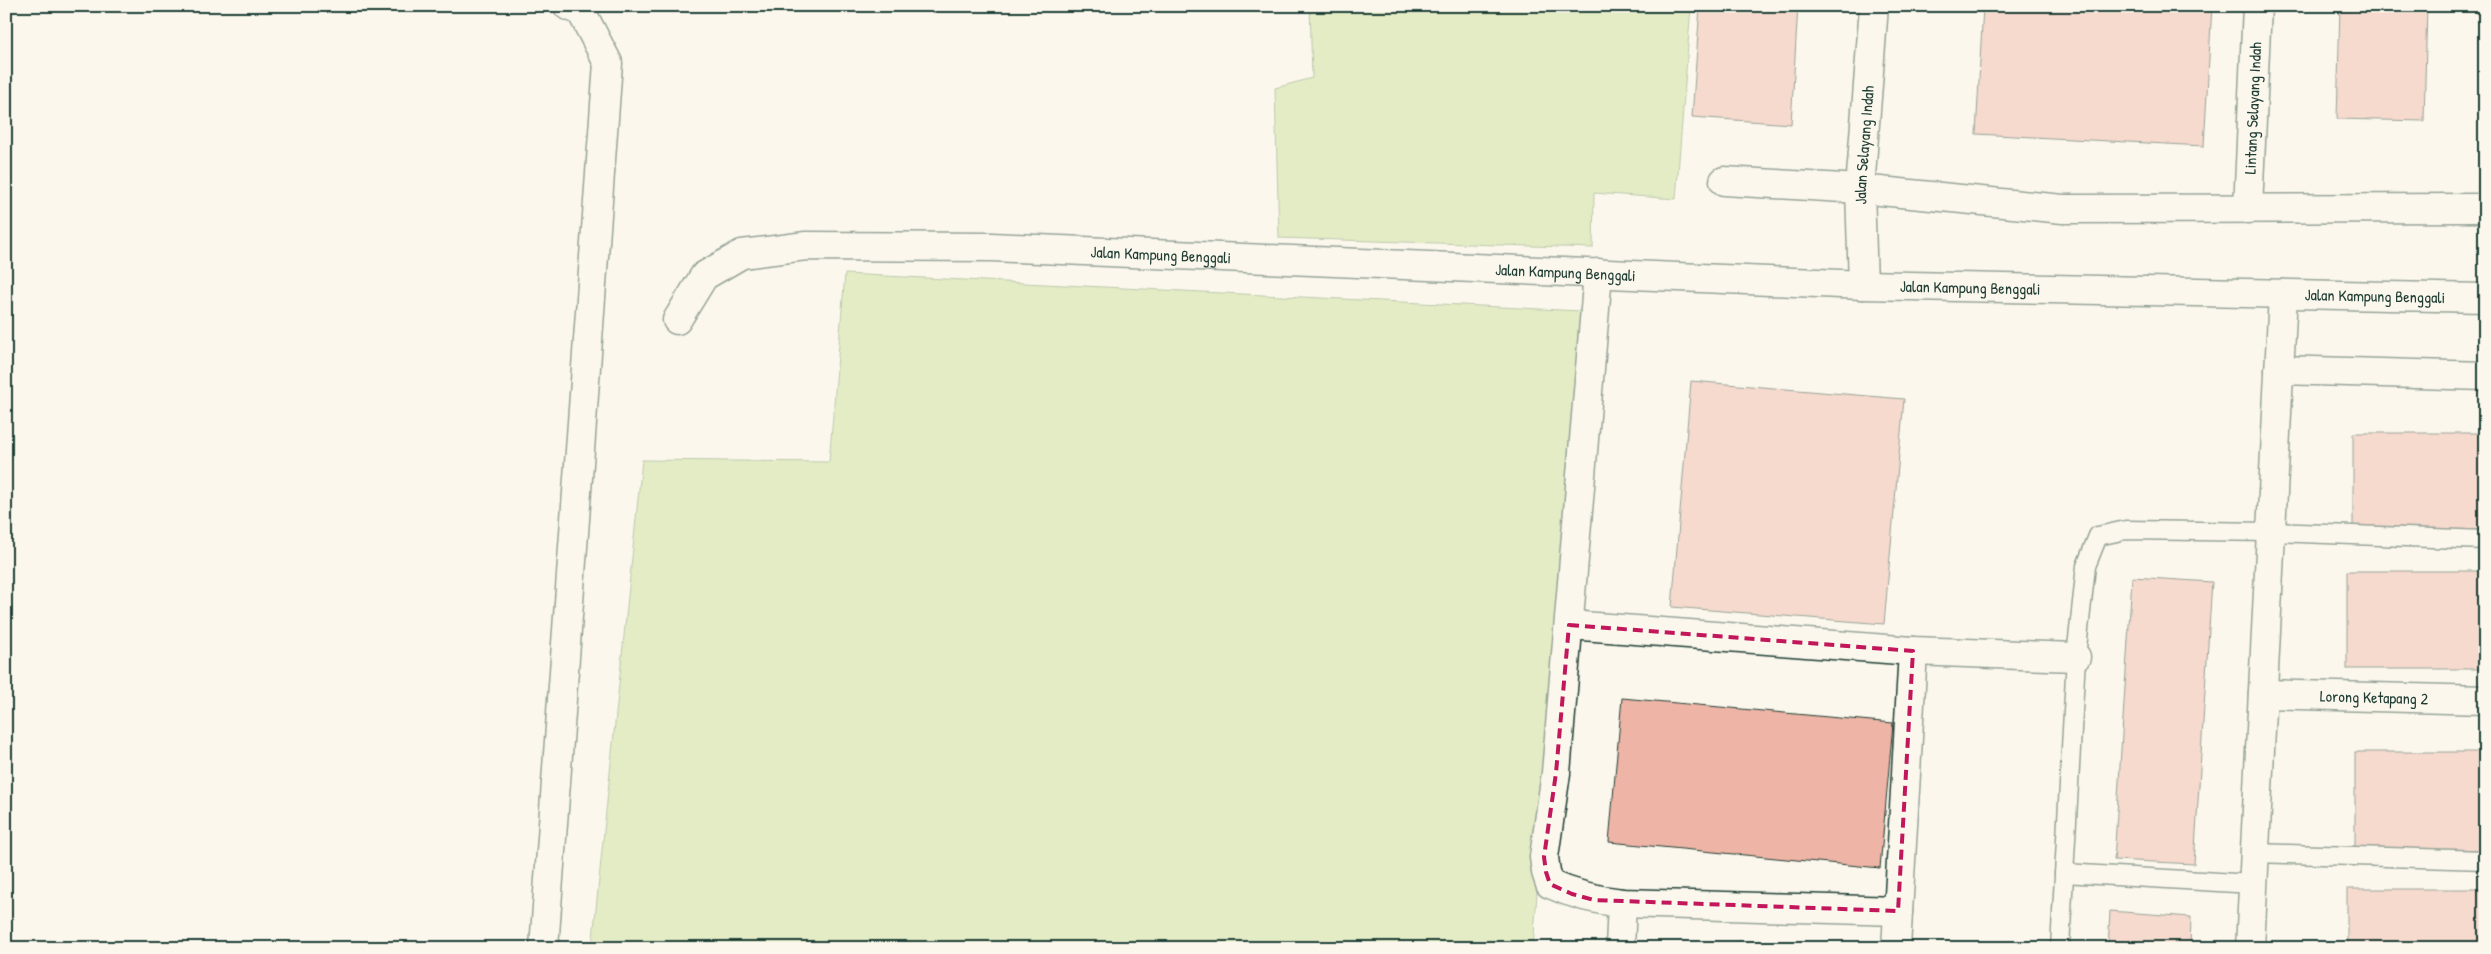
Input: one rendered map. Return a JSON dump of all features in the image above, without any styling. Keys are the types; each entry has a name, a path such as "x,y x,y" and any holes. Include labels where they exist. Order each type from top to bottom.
{"street":[{"path":"544,948 608,63 581,11 568,6"},
{"name":"Jalan Selayang Indah","path":"1863,285 1860,189 1874,6"},
{"name":"Lintang Selayang Indah","path":"2248,208 2257,6"},
{"path":"1724,181 1860,189 2063,209 2485,208"},
{"name":"Jalan Kampung Benggali","path":"677,320 704,276 742,254 806,246 992,247 1863,285 2485,298"},
{"path":"1598,273 1556,773 1544,857 1550,884 1572,894 1594,900 1622,903 1898,911"},
{"path":"2250,948 2283,294"},
{"path":"2279,370 2485,376"},
{"path":"1569,625 1913,651 2076,657"},
{"path":"1896,948 1913,651"},
{"name":"Lorong Ketapang 2","path":"2263,694 2485,700"},
{"path":"1620,948 1622,903"}],"lane":[{"path":"2060,948 2076,657 2086,566 2098,536 2126,530 2271,532 2485,540"},
{"path":"2255,853 2485,860"},
{"path":"2064,873 2253,884"}],"highlighted area":[{"path":"1569,625 1913,651 1898,911 1594,900 1572,894 1550,884 1544,857 1556,773"}],"green space":[{"path":"1310,6 1691,6 1676,199 1594,193 1593,248 1279,238 1275,88 1312,78"},
{"path":"845,274 1580,311 1533,948 592,948 642,460 829,462"}],"building":[{"path":"1700,6 1798,6 1791,124 1692,117"},
{"path":"1983,6 2212,6 2204,146 1976,134"},
{"path":"2340,6 2427,6 2424,121 2337,119"},
{"path":"1691,381 1904,399 1884,624 1672,607"},
{"path":"2353,433 2485,433 2485,532 2353,531"},
{"path":"2347,571 2485,571 2485,669 2347,669"},
{"path":"2132,577 2212,582 2194,864 2114,860"},
{"path":"1622,698 1893,723 1880,868 1609,842"},
{"path":"2355,752 2485,752 2485,850 2355,850"},
{"path":"2347,889 2485,889 2485,948 2347,948"},
{"path":"2110,911 2191,917 2190,948 2108,948"},
{"path":"1738,941 1824,948 1727,948"}]}
